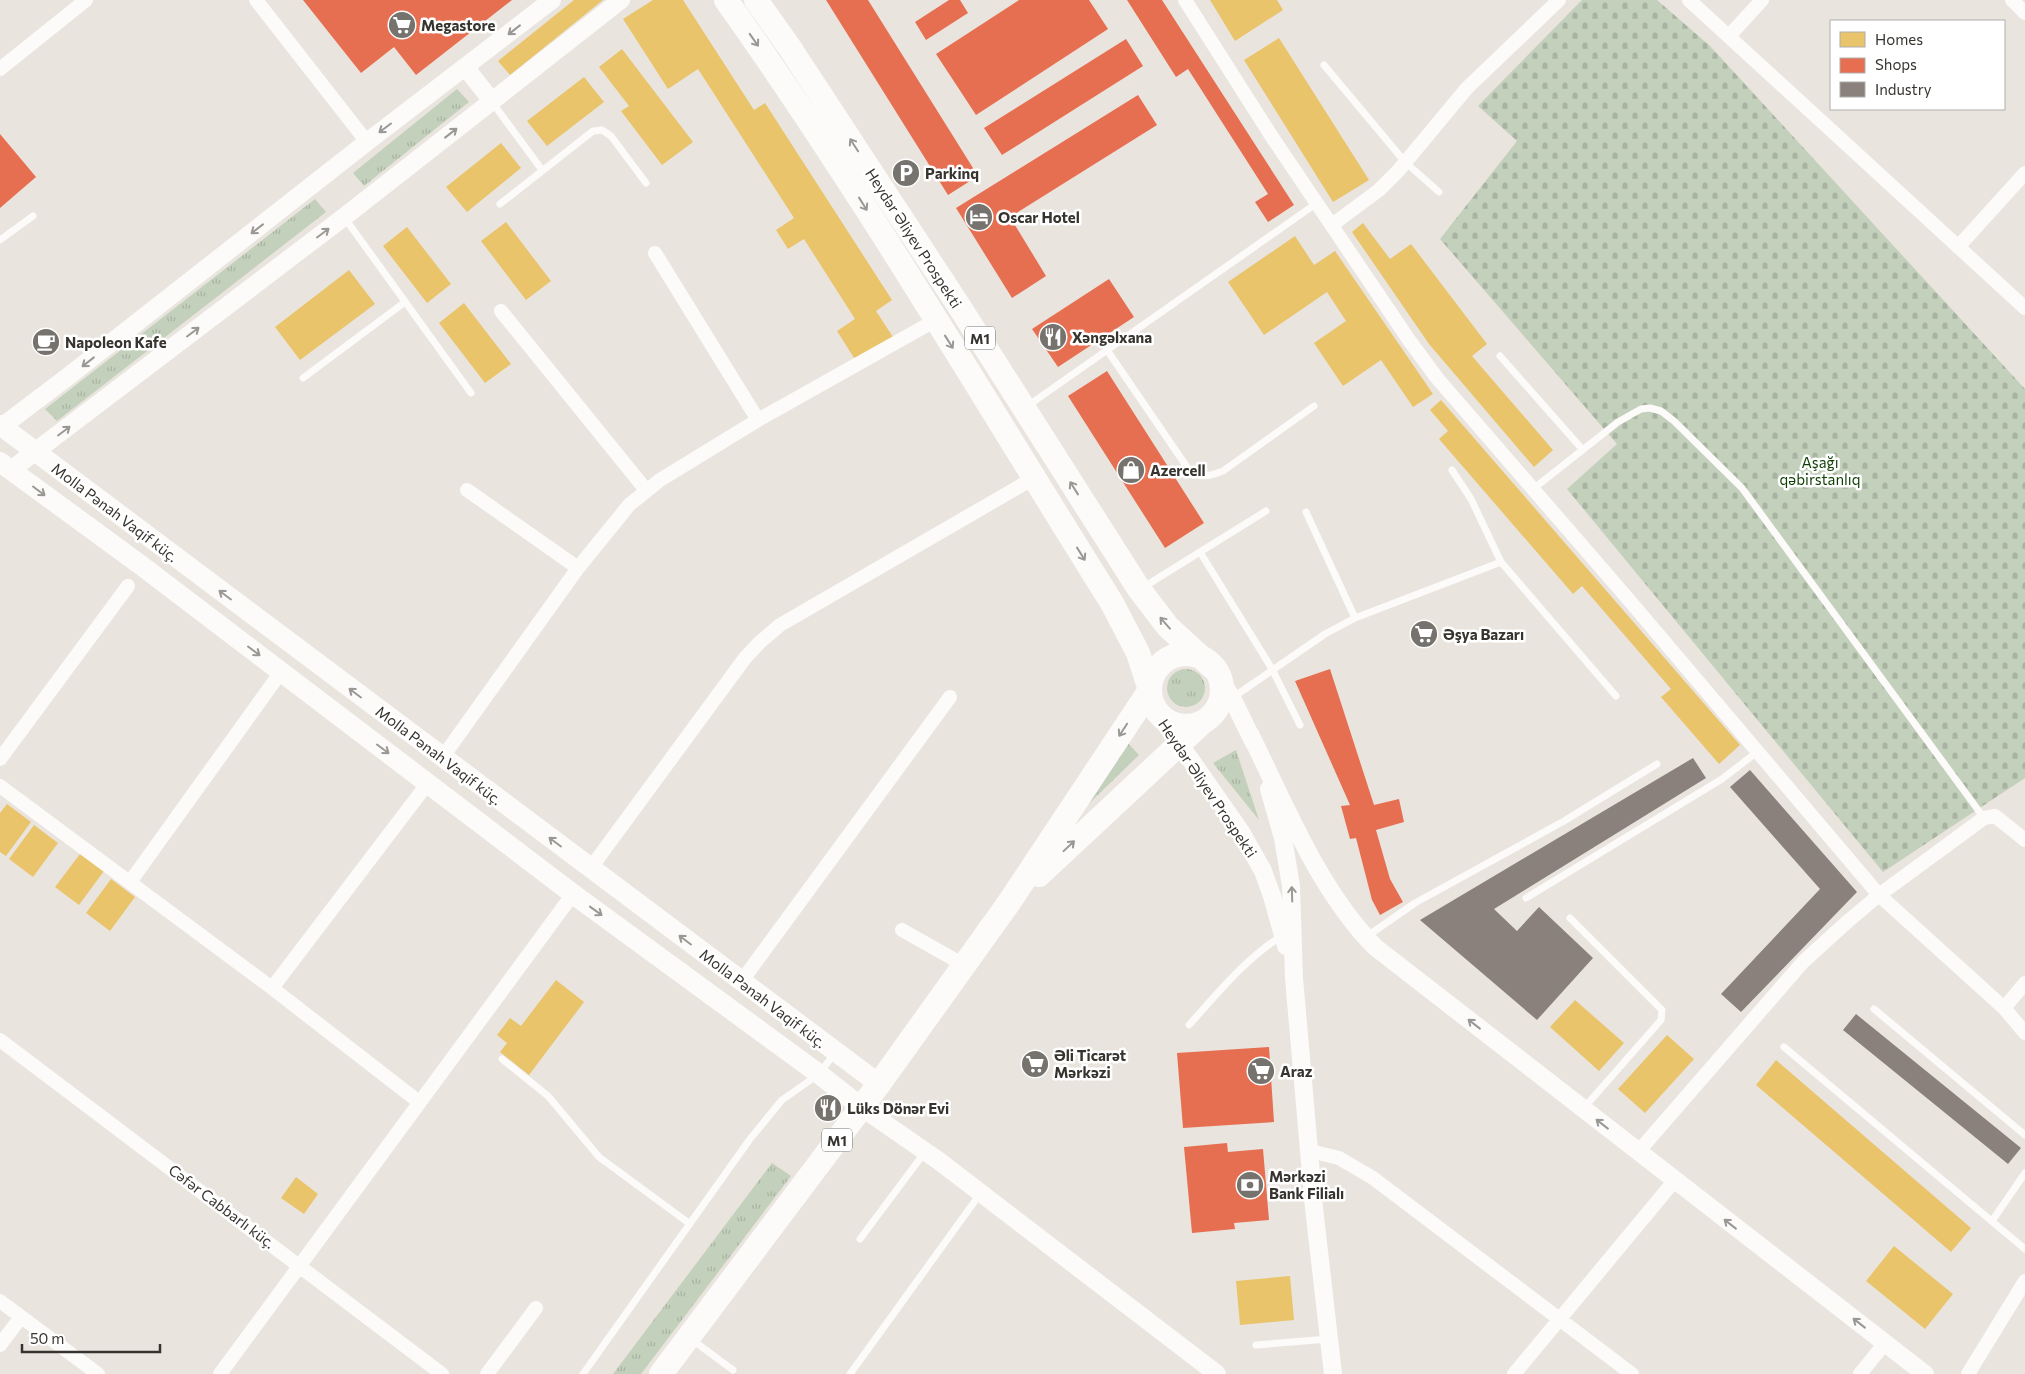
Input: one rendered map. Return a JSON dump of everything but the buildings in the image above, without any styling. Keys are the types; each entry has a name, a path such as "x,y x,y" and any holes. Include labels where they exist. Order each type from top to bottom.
{"highway":[{"name":"Heydər Əliyev Prospekti","path":"726,0 770,62 838,166 1112,603 1138,653 1152,702 1158,713"},
{"name":"Heydər Əliyev Prospekti","path":"756,0 885,193 1139,589 1168,627 1222,681"},
{"path":"1180,655 1192,655 1204,660 1222,681 1219,703 1208,718 1008,904 1150,690 1152,677 1158,667 1180,655"},
{"path":"1158,713 1167,721 1179,726 1191,726 1208,718"},
{"name":"M1","path":"660,1374 862,1107 1008,904"}],"main road":[{"name":"Molla Pənah Vaqif küç.","path":"0,426 879,1084"},
{"name":"Molla Pənah Vaqif küç.","path":"4,470 281,672 573,894 862,1107"}],"street":[{"path":"0,69 86,0"},
{"path":"256,0 367,142"},
{"path":"0,426 70,375 367,142 552,0"},
{"path":"4,470 36,453 344,217 621,0"},
{"path":"1186,0 1272,137 1437,378 1879,896 2004,1008 2025,1033"},
{"path":"1332,225 1379,190 1467,88 1559,0"},
{"path":"1689,0 2025,308"},
{"path":"1729,36 1762,0"},
{"path":"2012,0 2025,13"},
{"path":"465,67 492,101"},
{"path":"1958,247 2025,173"},
{"path":"655,253 758,420"},
{"path":"501,311 646,490"},
{"path":"442,758 578,568 629,504 646,490 758,420 936,320"},
{"path":"590,869 745,658 759,642 780,625 1034,478"},
{"path":"468,490 578,568"},
{"path":"0,759 128,586"},
{"path":"130,882 281,672"},
{"name":"Heydər Əliyev Prospekti","path":"1222,681 1250,734 1270,791 1288,858 1292,886 1294,978 1314,1208 1333,1374"},
{"path":"742,982 950,697"},
{"name":"Heydər Əliyev Prospekti","path":"1158,713 1241,832 1263,871 1284,935 1294,978"},
{"path":"1250,734 1318,869 1335,898 1357,928 1375,947 1925,1374"},
{"path":"272,988 428,783"},
{"path":"0,786 272,988 419,1102"},
{"path":"1638,1152 1803,962 1879,896 1984,818 1995,816 2025,840"},
{"path":"220,1374 573,894"},
{"path":"902,930 964,964"},
{"path":"2004,1008 2025,983"},
{"name":"Cəfər Cabbarlı küç.","path":"0,1040 442,1374"},
{"path":"862,1107 925,1152 1217,1374"},
{"path":"1310,1152 1339,1158 1374,1178 1632,1374"},
{"path":"1514,1374 1675,1180"},
{"path":"1968,1374 2025,1282"},
{"path":"0,1301 98,1374"},
{"path":"487,1374 536,1308"},
{"path":"0,1345 21,1317"},
{"path":"1860,1374 1885,1343"}],"lane":[{"path":"1324,65 1405,162 1439,192"},
{"path":"492,101 542,170"},
{"path":"500,204 593,131 602,130 611,136 646,183"},
{"path":"1024,408 1317,202"},
{"path":"0,240 33,216"},
{"path":"344,217 471,393"},
{"path":"303,378 405,302"},
{"path":"1107,350 1189,470 1198,476 1207,477 1223,471 1314,406"},
{"path":"1500,356 1583,450"},
{"path":"1533,489 1618,422 1641,409 1650,408 1661,411 1674,421 1742,488 1984,818"},
{"path":"1452,470 1471,499 1501,562 1616,696"},
{"path":"1139,589 1266,511"},
{"path":"1306,512 1355,618"},
{"path":"1200,552 1272,669 1300,725"},
{"path":"1222,681 1272,669 1325,634 1355,618 1501,562"},
{"path":"1526,898 1722,779 1757,752"},
{"path":"1365,937 1415,903 1564,821 1658,764"},
{"path":"1570,918 1662,1010 1662,1020 1583,1109"},
{"path":"1188,1025 1249,960 1265,946 1284,935"},
{"path":"1874,1009 2025,1135"},
{"path":"1784,1047 2025,1249"},
{"path":"582,1374 750,1139 782,1100 819,1074 836,1051"},
{"path":"502,1059 548,1096 599,1157 690,1224"},
{"path":"860,1239 925,1152"},
{"path":"1992,1221 2025,1173"},
{"path":"850,1374 980,1194"},
{"path":"688,1337 733,1370"},
{"path":"1256,1345 1329,1339"}],"green space":[{"name":"Aşağı qəbirstanlıq","path":"1582,0 1657,0 1710,46 2025,389 2025,778 1883,872 1567,489 1617,444 1440,239 1517,141 1478,106"},
{"path":"457,89 469,102 364,186 353,173"},
{"path":"315,199 326,212 57,421 45,409"},
{"path":"1186,669 1199,675 1205,688 1199,701 1186,707 1173,701 1167,688 1173,675"},
{"path":"1124,739 1139,755 1074,818"},
{"path":"1236,750 1259,820 1213,763"},
{"path":"772,1163 791,1176 641,1374 613,1374"}],"place":[{"name":"Megastore","path":"402,25"},
{"name":"Parkinq","path":"906,173"},
{"name":"Oscar Hotel","path":"979,217"},
{"name":"Xəngəlxana","path":"1053,337"},
{"name":"Napoleon Kafe","path":"46,342"},
{"name":"Azercell","path":"1131,470"},
{"name":"Əşya Bazarı","path":"1424,634"},
{"name":"Əli Ticarət Mərkəzi","path":"1035,1064"},
{"name":"Araz","path":"1261,1071"},
{"name":"Lüks Dönər Evi","path":"828,1108"},
{"name":"Mərkəzi Bank Filialı","path":"1250,1185"}]}
